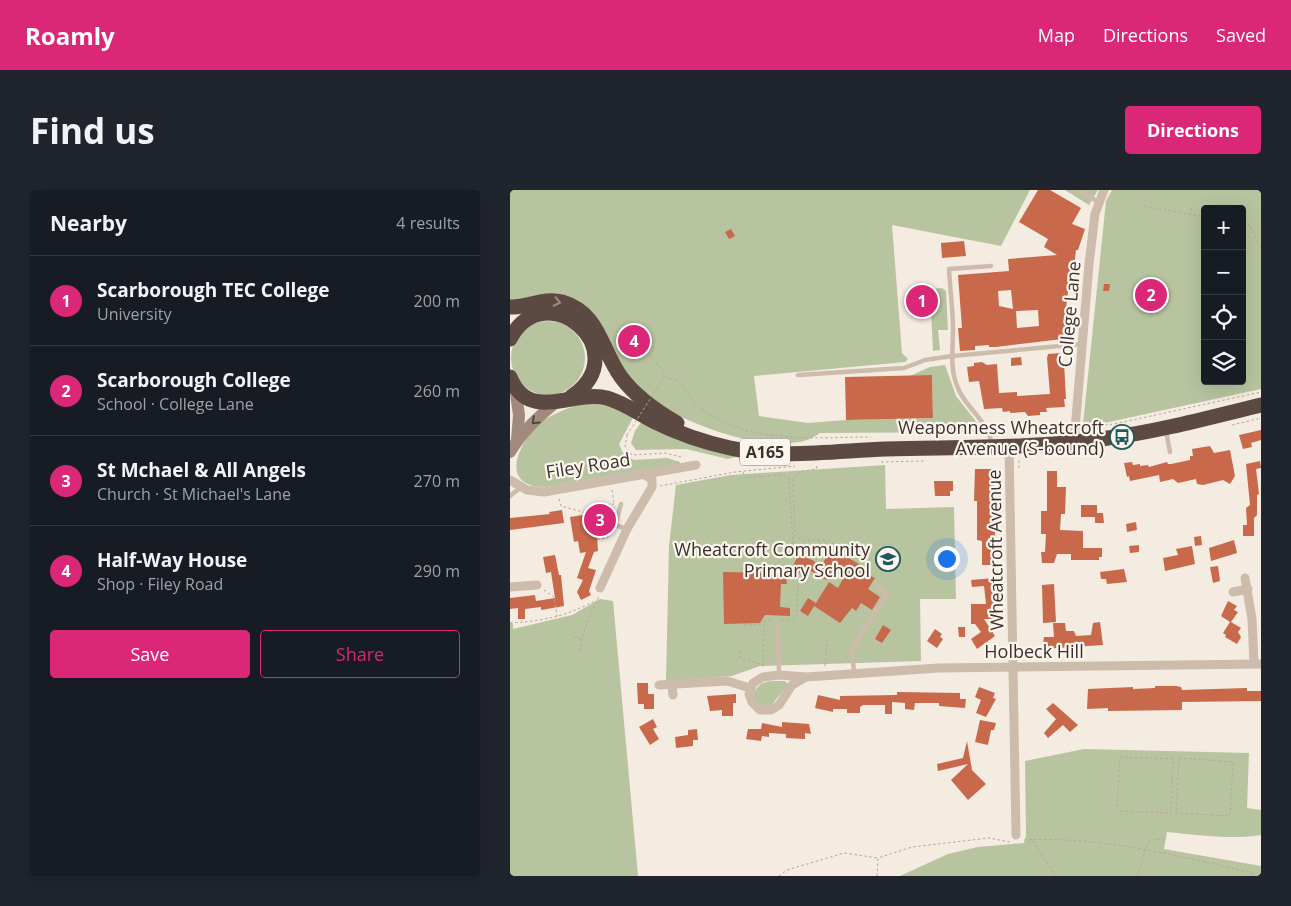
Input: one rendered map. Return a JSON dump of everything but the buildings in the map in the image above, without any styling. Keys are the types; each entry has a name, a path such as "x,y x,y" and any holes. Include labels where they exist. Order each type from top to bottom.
{"highway":[{"path":"510,307 550,300 575,307 587,316 596,327 611,363 632,391 665,416 691,430 743,445 852,445 881,456"},
{"name":"A165","path":"510,339 517,319 546,313 570,318 581,325 589,336 608,375 619,389 652,420"},
{"name":"A165","path":"570,398 580,391 593,372 594,347"},
{"path":"513,382 537,402 555,403"},
{"name":"A165","path":"555,403 570,398 590,395 609,398 652,420 697,439 750,451 881,456 992,446 1012,440 1075,435 1108,438 1165,427 1261,404"}],"street":[{"name":"College Lane","path":"1075,435 1089,264 1098,202 1104,190"},
{"path":"513,382 519,415 517,440"},
{"path":"510,452 517,440 534,421 555,403"},
{"name":"Wheatcroft Avenue","path":"1012,440 1016,839"},
{"name":"Filey Road","path":"520,488 534,492 692,466"},
{"path":"600,588 627,529 652,487 652,479 645,474"},
{"path":"510,480 520,488"},
{"path":"1245,578 1257,664"},
{"path":"510,587 537,585"},
{"path":"1233,592 1248,589"},
{"name":"Holbeck Hill","path":"763,677 778,675 854,674 939,668 1257,664"},
{"path":"763,677 757,679 750,688 752,702 760,710 768,711 779,705 792,685 806,676"},
{"path":"659,685 727,681 750,688"},
{"path":"672,684 672,696"}],"lane":[{"path":"1079,190 1098,202"},
{"path":"991,266 949,269 953,329 952,356 956,382 960,393 984,422 992,446"},
{"path":"798,376 904,368 925,360 952,356 1082,344"},
{"path":"1165,427 1170,452"},
{"path":"510,496 520,488"},
{"path":"621,504 615,525 627,529"},
{"path":"854,674 852,648 887,594 875,586"},
{"path":"778,626 778,675"}],"path":[{"path":"1144,206 1201,216"},
{"path":"1191,208 1191,214"},
{"path":"1246,224 1250,225 1261,249"},
{"path":"635,335 643,348 664,371 665,377 627,435 625,446 632,455 672,453 679,456 692,466 692,480"},
{"path":"665,377 679,381 693,401 712,416 750,430 778,436 874,437"},
{"path":"1012,440 1075,435 1114,424 1261,392"},
{"path":"881,456 925,461"},
{"path":"825,464 816,465 816,469 799,472 793,480 795,536 802,540 830,541 833,542 833,548"},
{"path":"652,487 743,471 799,466"},
{"path":"740,570 769,569 790,553 793,546 789,478 783,475 745,478 743,471"},
{"path":"609,480 614,504"},
{"path":"556,489 561,506 590,514 591,508 621,504"},
{"path":"597,539 607,538 615,525"},
{"path":"763,677 763,620 790,620 796,616 798,580 790,573 792,567"},
{"path":"537,585 554,597 557,617"},
{"path":"580,651 582,639 600,588"},
{"path":"510,623 534,622 570,614 597,600"},
{"path":"744,625 764,624"},
{"path":"574,636 582,639"},
{"path":"824,675 827,640"},
{"path":"740,651 740,658 763,666"},
{"path":"1171,813 1173,759 1120,756 1117,811 1230,816 1233,762 1179,758 1176,813"},
{"path":"779,876 787,870 844,853 878,858 912,847 989,838 1093,843 1144,850 1253,873 1253,876"},
{"path":"1033,840 1056,876"},
{"path":"1137,876 1144,850 1151,840 1165,840"},
{"path":"877,876 878,858"}],"green space":[{"path":"510,190 1030,190 1001,246 892,225 902,353 908,359 905,362 754,376 759,416 808,423 933,418 932,375 910,376 930,367 945,365 956,396 982,432 820,433 802,441 760,442 715,430 672,412 654,401 634,382 617,358 599,325 510,302"},
{"path":"1065,190 1098,190 1089,205"},
{"path":"1112,190 1261,190 1261,389 1086,427 1083,424 1106,201"},
{"path":"942,288 946,291 948,330 938,330 940,350 933,351 930,289"},
{"path":"548,321 562,324 574,332 582,344 585,358 582,372 574,384 562,392 548,395 534,392 522,384 514,372 511,358 514,344 522,332 534,324"},
{"path":"597,401 634,416 619,444 623,453 634,460 667,458 680,462 680,466 649,469 547,487 526,483 520,478 517,472 519,455 529,435 541,422 562,411"},
{"path":"642,421 736,457 728,459 686,449 636,450 631,443 635,431"},
{"path":"885,465 886,509 954,507 956,599 920,599 921,661 760,666 732,676 666,681 669,546 676,485 731,475"},
{"path":"600,599 613,601 638,876 510,876 510,622 513,624 513,629 572,615"},
{"path":"769,681 785,681 788,684 771,706 760,706 753,696 758,686"},
{"path":"1084,749 1249,753 1247,808 1261,810 1261,835 1226,837 1167,832 1164,849 1261,866 1261,876 900,876 948,854 978,847 1024,843 1026,836 1025,761"}],"place":[{"name":"Scarborough College","path":"1151,295"},
{"name":"Scarborough TEC College","path":"922,301"},
{"name":"Half-Way House","path":"634,341"},
{"name":"Weaponness Wheatcroft Avenue (S-bound)","path":"1122,437"},
{"name":"St Mchael & All Angels","path":"600,520"},
{"name":"Wheatcroft Community Primary School","path":"888,559"}]}
